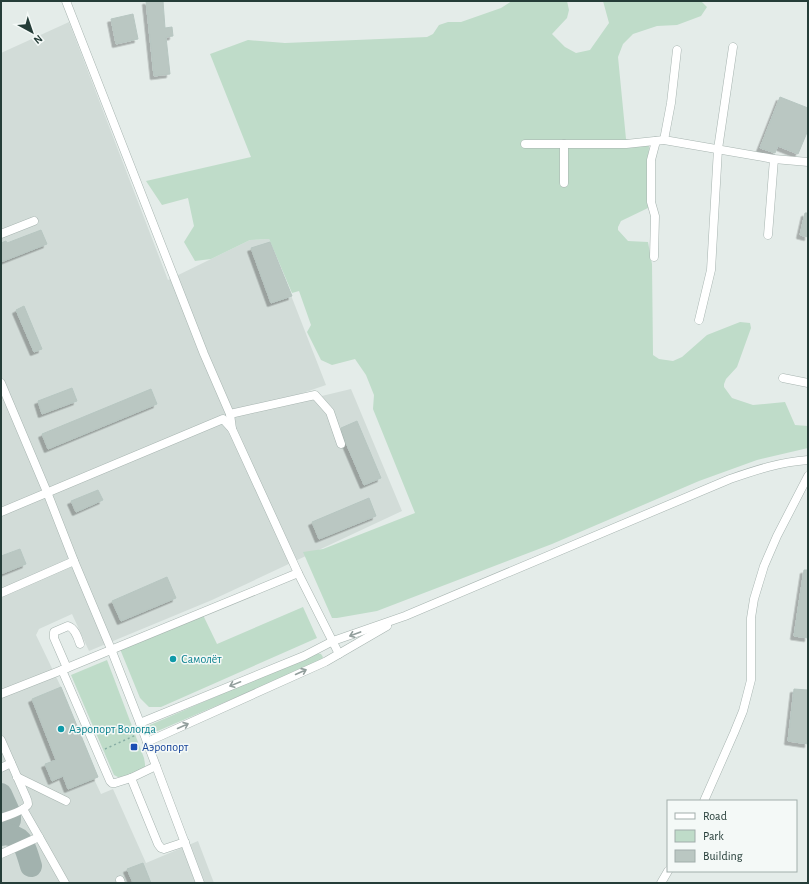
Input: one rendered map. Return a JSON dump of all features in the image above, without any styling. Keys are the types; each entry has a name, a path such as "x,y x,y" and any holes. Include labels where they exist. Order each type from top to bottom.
{"street":[{"path":"66,1 204,354 230,414 232,429 298,573 339,654"},
{"path":"698,320 711,270 718,149 733,47"},
{"path":"654,257 654,216 650,202 650,160 660,140 671,104 677,50"},
{"path":"524,144 626,144 660,140 774,159 808,162"},
{"path":"564,144 564,183"},
{"path":"768,235 774,159"},
{"path":"1,234 34,221"},
{"path":"783,378 808,383"},
{"path":"1,382 48,492 74,561 111,649 200,883"},
{"path":"230,414 315,395 330,412 341,444"},
{"path":"1,512 223,419 232,429"},
{"path":"140,723 304,656 333,642 404,616 730,479 766,467 791,461 808,460"},
{"path":"704,800 743,711 751,680 751,618 754,599 764,566 777,536 808,476"},
{"path":"1,593 74,561"},
{"path":"1,694 298,573"},
{"path":"147,742 325,662 404,616"},
{"path":"80,644 74,630 70,626 54,632 54,638 64,669 110,781 112,783 131,778 156,766"},
{"path":"1,740 28,803 23,809 1,818"},
{"path":"1,768 11,764"},
{"path":"17,777 66,801"},
{"path":"131,778 161,848 164,849 185,842"},
{"path":"23,809 65,883"},
{"path":"1,854 39,837"},
{"path":"660,883 667,872"}],"path":[{"path":"98,753 143,732"}],"shaded area":[{"name":"Аэропорт Вологда","path":"69,22 168,280 250,240 269,239 326,385 230,418 351,389 402,511 212,600 89,651 72,614 39,629 36,635 61,687 98,777 94,779 101,794 113,789 146,863 198,841 214,883 1,883 1,53"}],"green space":[{"path":"512,1 567,1 569,10 567,18 552,34 565,47 576,53 590,50 609,23 603,1 701,1 707,7 701,16 677,25 657,26 633,34 623,44 618,57 626,139 649,143 648,208 621,221 618,230 628,241 648,242 652,264 653,355 659,359 673,361 682,357 707,335 740,322 750,323 751,328 737,367 726,379 724,387 732,398 753,405 785,402 795,425 808,426 808,448 757,460 699,481 552,544 377,611 332,618 303,552 323,549 415,513 373,409 374,395 366,375 355,359 332,365 321,360 307,332 311,325 299,291 292,293 269,239 250,240 211,259 195,261 184,242 194,226 188,198 162,205 146,181 251,157 210,54 248,40 285,43 427,37 433,34 439,25 448,22 461,22 501,8"},
{"path":"303,607 317,638 161,707 149,707 140,698 120,649 203,615 217,644"},
{"path":"317,653 321,654 323,657 321,661 153,733 149,732 147,728 150,725"},
{"path":"107,660 145,764 145,767 122,778 114,775 71,675"}],"building":[{"path":"146,1 163,1 165,28 172,27 173,36 166,37 170,74 154,76"},
{"path":"133,14 138,39 116,44 111,19"},
{"path":"780,97 808,108 808,130 798,154 778,146 775,153 760,148"},
{"path":"805,213 808,213 808,237 800,235"},
{"path":"41,230 47,244 1,262 1,243 6,241 7,243"},
{"path":"270,242 292,296 271,303 251,248"},
{"path":"24,306 42,349 34,352 16,310"},
{"path":"72,388 77,401 42,414 38,401"},
{"path":"151,389 157,404 48,449 42,434"},
{"path":"357,421 381,478 364,485 341,428"},
{"path":"98,490 103,500 76,512 71,501"},
{"path":"369,498 376,516 319,539 312,522"},
{"path":"20,549 26,564 1,574 1,556"},
{"path":"804,570 808,570 808,638 794,636"},
{"path":"167,577 176,598 121,621 112,601"},
{"name":"Аэропорт Вологда","path":"61,687 98,777 68,789 63,776 52,781 45,764 56,760 32,699"},
{"path":"794,689 808,690 808,744 788,741"},
{"path":"143,863 151,883 133,883 127,869"}],"taxiway":[{"path":"1,794 10,814 10,820 1,835"},
{"path":"2,834 10,835 20,840 25,848 31,866"}],"place":[{"name":"Самолёт","path":"173,659"},
{"name":"Аэропорт Вологда","path":"61,729"},
{"name":"Аэропорт","path":"134,747"}]}
